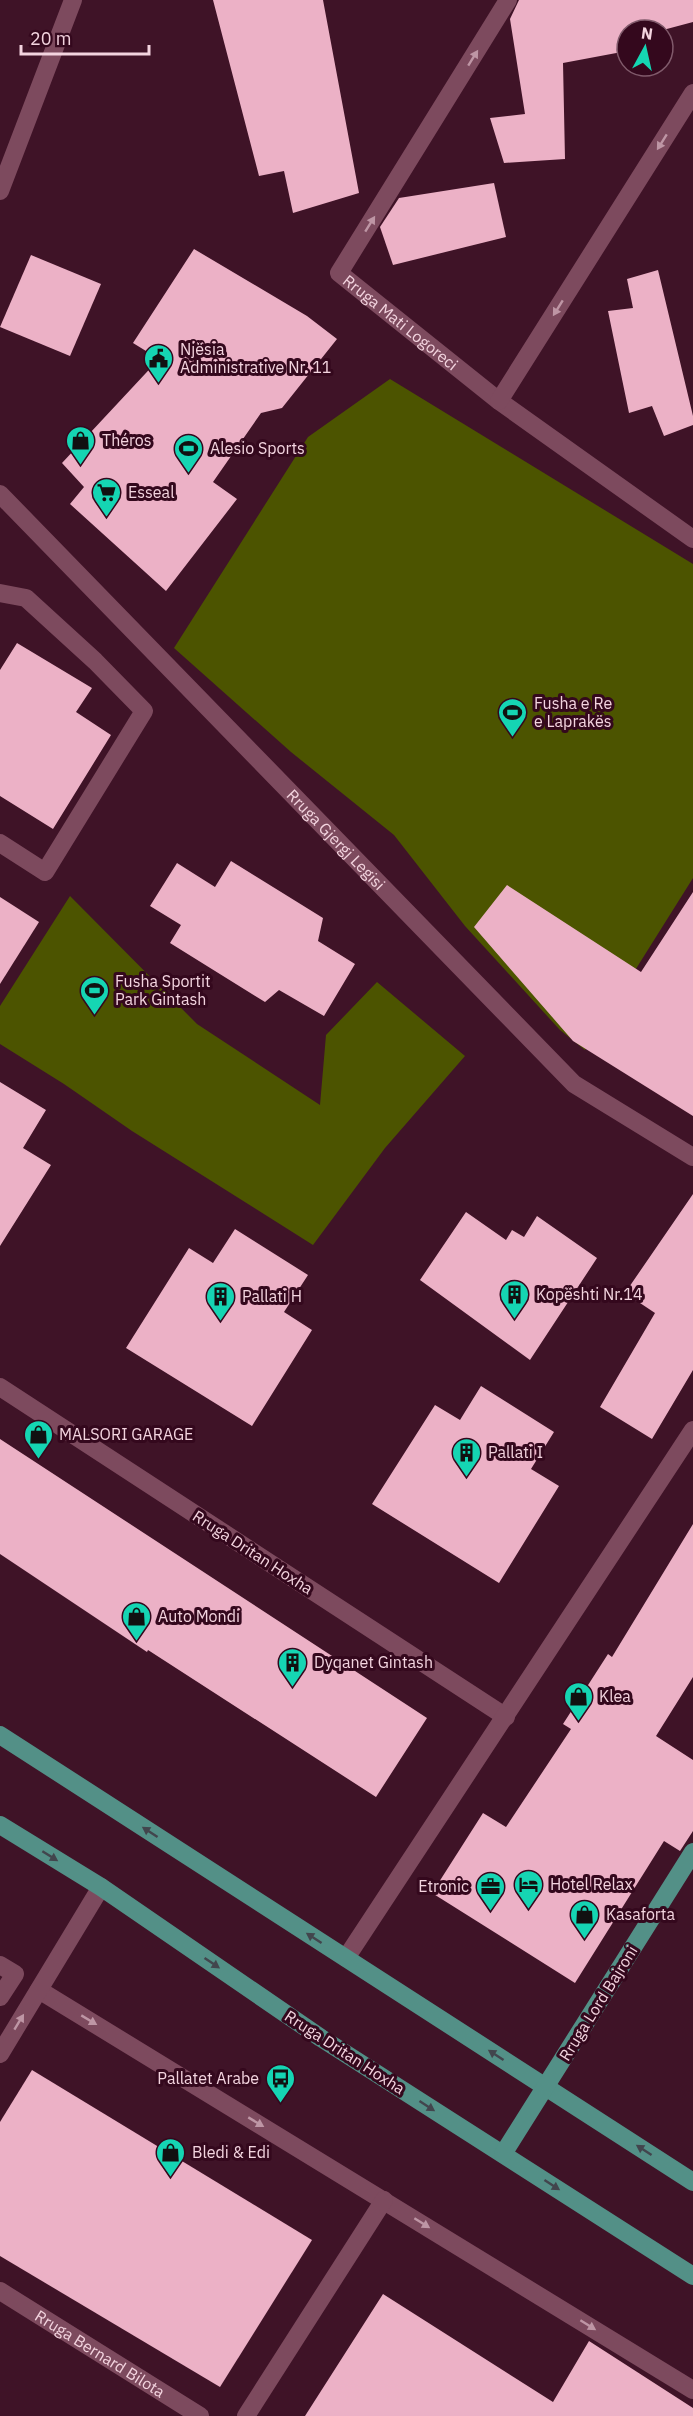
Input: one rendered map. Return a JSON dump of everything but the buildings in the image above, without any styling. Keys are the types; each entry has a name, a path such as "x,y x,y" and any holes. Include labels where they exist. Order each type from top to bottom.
{"main road":[{"path":"0,1735 693,2182"},
{"name":"Rruga Dritan Hoxha","path":"0,1825 101,1887 321,2037 693,2276"},
{"name":"Rruga Lord Bajroni","path":"503,2154 693,1852"}],"street":[{"path":"0,191 73,0"},
{"name":"Rruga Mati Logoreci","path":"508,0 339,273 499,401 692,537"},
{"path":"499,401 693,93"},
{"name":"Rruga Gjergj Legisi","path":"0,494 573,1084 693,1157"},
{"path":"0,593 26,598 95,661 144,711 45,872 0,843"},
{"name":"Rruga Dritan Hoxha","path":"0,1387 506,1716"},
{"path":"346,1958 693,1430"},
{"path":"0,2054 101,1887"},
{"path":"0,1965 15,1974 0,1997"},
{"path":"39,1990 693,2390"},
{"path":"246,2416 384,2200"},
{"name":"Rruga Bernard Bilota","path":"0,2291 200,2416"}],"green space":[{"name":"Fusha e Re e Laprakës","path":"390,379 693,564 693,878 585,1050 560,1030 465,926 394,835 291,752 174,648 308,437"},
{"path":"70,896 197,1024 320,1105 326,1035 377,982 465,1056 385,1148 313,1245 132,1131 64,1084 0,1044 0,1006"}],"place":[{"name":"Njësia Administrative Nr. 11","path":"159,384"},
{"name":"Théros","path":"81,466"},
{"name":"Alesio Sports","path":"189,474"},
{"name":"Esseal","path":"107,518"},
{"name":"Fusha e Re e Laprakës","path":"513,738"},
{"name":"Fusha Sportit Park Gintash","path":"94,1016"},
{"name":"Kopështi Nr.14","path":"515,1320"},
{"name":"Pallati H","path":"221,1322"},
{"name":"MALSORI GARAGE","path":"38,1460"},
{"name":"Pallati I","path":"467,1478"},
{"name":"Auto Mondi","path":"137,1642"},
{"name":"Dyqanet Gintash","path":"293,1688"},
{"name":"Klea","path":"578,1722"},
{"name":"Hotel Relax","path":"529,1910"},
{"name":"Etronic","path":"490,1912"},
{"name":"Kasaforta","path":"585,1940"},
{"name":"Pallatet Arabe","path":"280,2104"},
{"name":"Bledi & Edi","path":"171,2178"}]}
